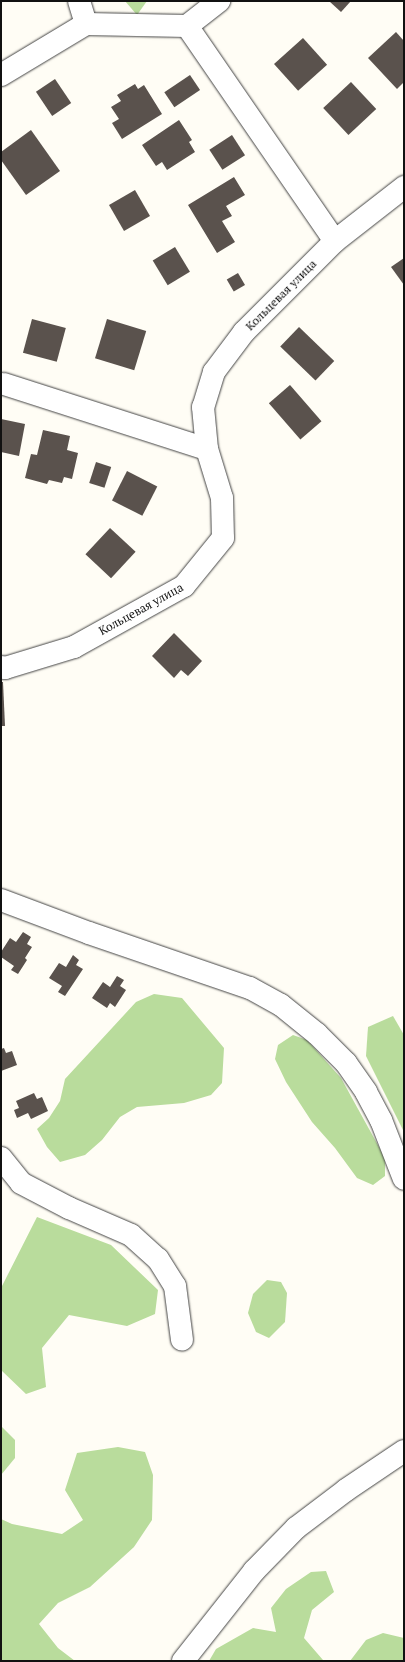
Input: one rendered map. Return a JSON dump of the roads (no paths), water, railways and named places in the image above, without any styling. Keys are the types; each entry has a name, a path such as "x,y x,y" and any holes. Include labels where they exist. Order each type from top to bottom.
{"street":[{"path":"79,1 86,24"},
{"path":"1,75 86,24 187,26 219,1"},
{"path":"187,26 334,241"},
{"name":"Кольцевая улица","path":"1,667 5,668 74,647 184,586 223,538 222,498 207,449 203,407 214,372 244,332 334,241 404,187"},
{"path":"4,384 207,449"},
{"path":"1,900 89,933 250,988 281,1005 317,1034 346,1063 366,1092 381,1120 404,1179"},
{"path":"1,1158 21,1183 69,1208 131,1235 158,1260 175,1286 182,1340"},
{"path":"183,1661 254,1571 296,1528 346,1490 404,1451"}]}
